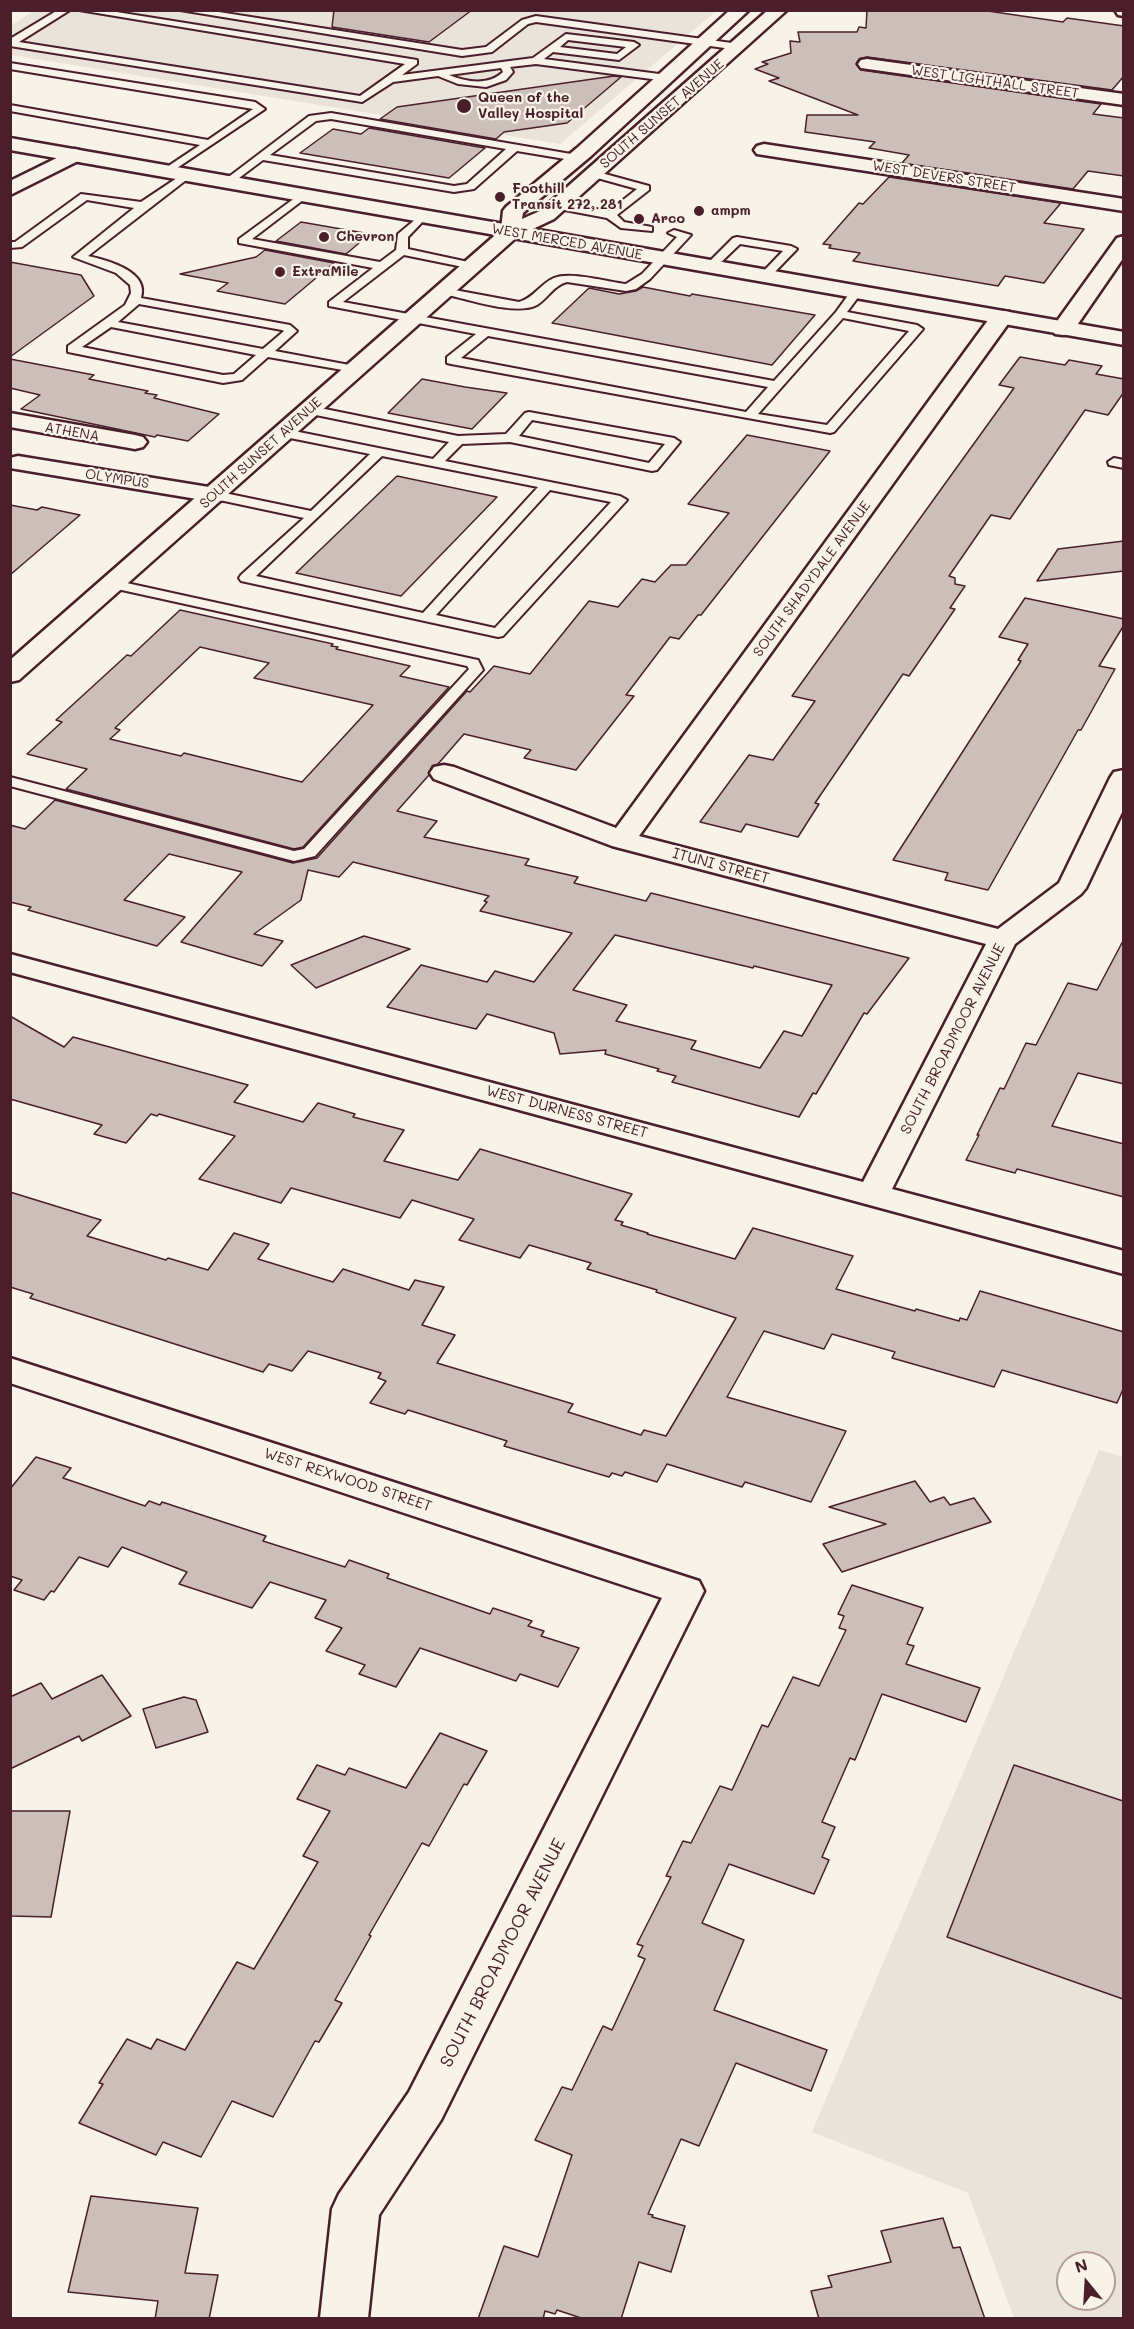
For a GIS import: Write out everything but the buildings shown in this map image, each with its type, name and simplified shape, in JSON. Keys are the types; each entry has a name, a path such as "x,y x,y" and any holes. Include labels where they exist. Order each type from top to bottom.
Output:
{"street":[{"name":"SOUTH SUNSET AVENUE","path":"511,232 513,211 577,158 741,10"},
{"name":"SOUTH SUNSET AVENUE","path":"10,674 511,232 547,215 558,206 779,10"},
{"name":"WEST LIGHTHALL STREET","path":"867,64 1124,100"},
{"name":"WEST MERCED AVENUE","path":"10,144 1124,339"},
{"name":"WEST DEVERS STREET","path":"764,150 1124,205"},
{"path":"10,189 75,155"},
{"path":"1063,329 1124,242"},
{"name":"SOUTH SHADYDALE AVENUE","path":"622,840 1002,317"},
{"name":"ATHENA","path":"10,420 135,442"},
{"path":"14,466 58,430"},
{"name":"OLYMPUS","path":"14,466 215,495"},
{"name":"ITUNI STREET","path":"444,773 622,840 1003,939"},
{"name":"SOUTH BROADMOOR AVENUE","path":"873,1194 1003,939 1071,888 1124,778"},
{"name":"WEST DURNESS STREET","path":"10,963 1124,1263"},
{"name":"WEST REXWOOD STREET","path":"10,1370 686,1591"},
{"name":"SOUTH BROADMOOR AVENUE","path":"345,2319 356,2209 425,2106 686,1591"}],"lane":[{"path":"10,43 66,10"},
{"path":"10,43 362,99 414,63 83,10"},
{"path":"184,10 462,53 489,50 525,22 536,19 739,46"},
{"path":"536,61 566,37 634,45 619,57 552,49"},
{"path":"388,80 536,61 667,78"},
{"path":"438,74 457,82 484,83 505,76 508,72 504,65"},
{"path":"10,66 255,105 260,109 209,143 143,206 79,257 95,260 124,271 134,282 136,292 134,300 133,304 72,349 223,379 238,377 291,331 286,327 134,300"},
{"path":"10,108 209,143"},
{"path":"227,182 313,118 331,116 577,158"},
{"path":"261,157 454,189 470,187 514,147"},
{"path":"594,174 645,188 611,215"},
{"path":"303,195 243,241 382,266"},
{"path":"10,245 18,245 85,196 143,206"},
{"path":"558,206 611,215 621,225 648,229"},
{"path":"402,251 402,236 423,216"},
{"path":"444,291 514,305 525,305 533,302 557,281 567,279 626,288 635,286 647,278 662,258 685,235 674,233"},
{"path":"710,267 737,240 791,249 765,276"},
{"path":"473,266 402,251 333,304 777,385"},
{"path":"748,416 840,314 856,292"},
{"path":"484,333 451,360 748,416 830,429 917,329 840,314"},
{"path":"108,323 356,370"},
{"path":"310,410 458,440 510,438 652,467 674,442 530,416 510,438"},
{"path":"284,433 620,500 498,633 246,578 379,452"},
{"path":"436,464 458,440"},
{"path":"427,617 547,485"},
{"path":"215,495 314,516"},
{"path":"10,781 294,856 302,855 309,853 476,670 473,663 113,584"}],"shaded area":[{"name":"Queen of the Valley Hospital","path":"35,10 716,11 560,144 11,55 10,26"},
{"path":"1099,1450 1123,1457 1123,2318 1014,2318 968,2193 812,2132"}],"place":[{"name":"Queen of the Valley Hospital","path":"464,106"},
{"name":"Foothill Transit 272, 281","path":"500,197"},
{"name":"ampm","path":"699,211"},
{"name":"Arco","path":"639,219"},
{"name":"Chevron","path":"324,237"},
{"name":"ExtraMile","path":"280,272"}]}
